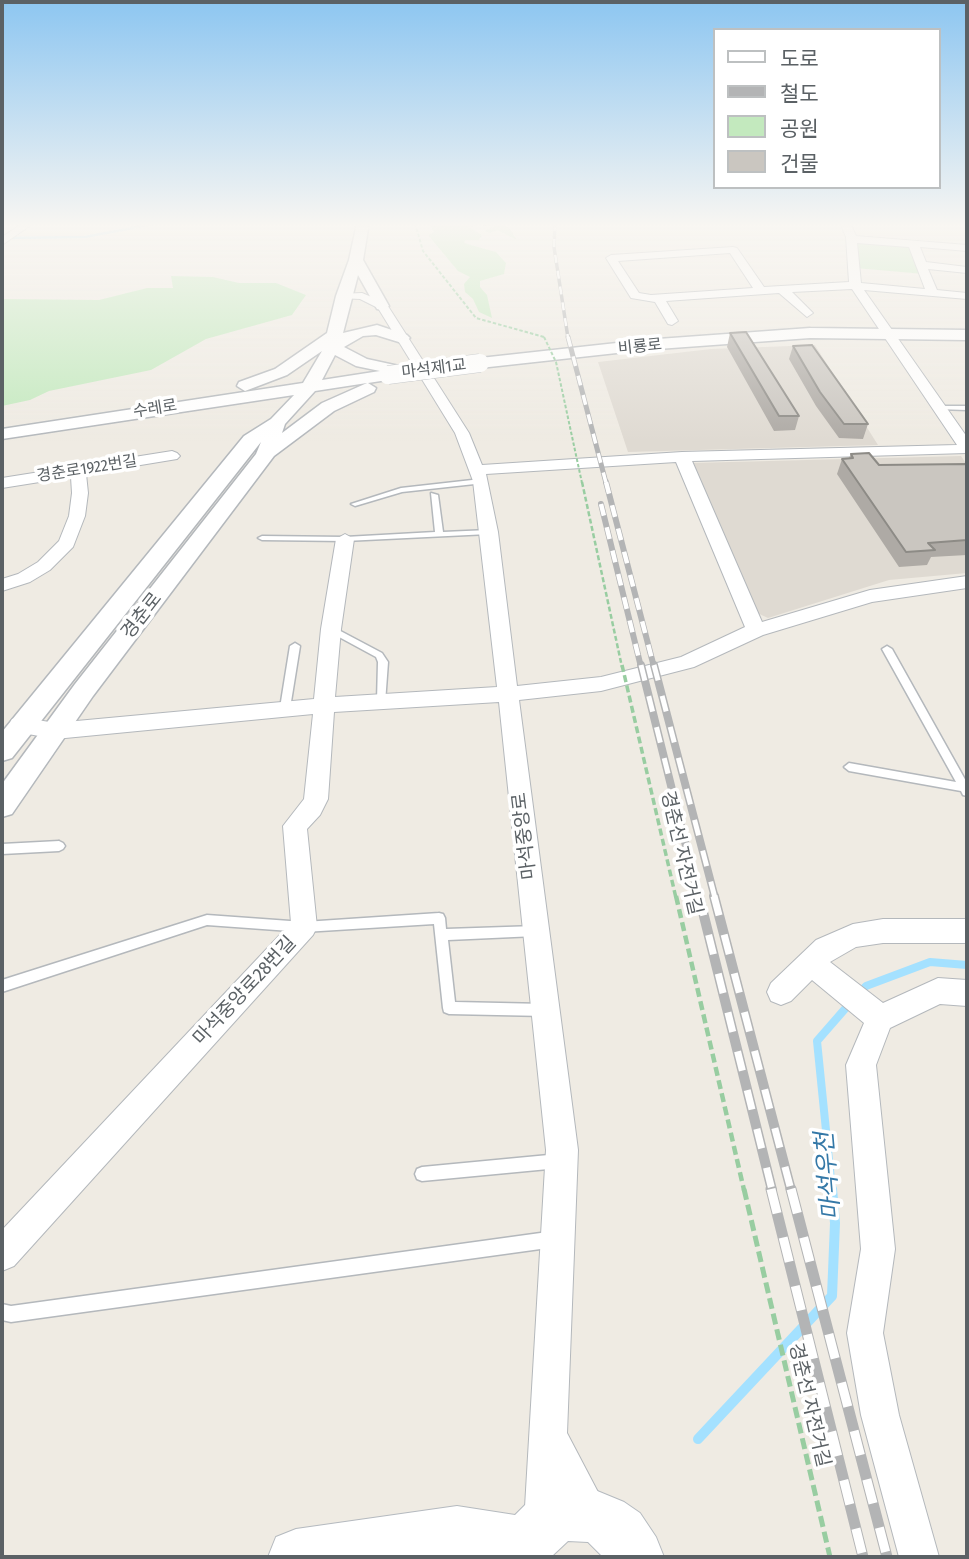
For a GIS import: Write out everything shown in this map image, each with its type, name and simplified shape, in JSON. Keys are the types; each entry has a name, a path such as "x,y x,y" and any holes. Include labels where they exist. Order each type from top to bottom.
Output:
{"main road":[{"path":"296,1557 457,1534 545,1535 605,1521 640,1555"}],"street":[{"path":"343,296 362,296 382,306"},
{"name":"경춘로","path":"2,751 20,725 309,388 334,340 343,296"},
{"path":"374,296 382,306"},
{"path":"635,296 658,298 687,296"},
{"path":"789,296 807,313"},
{"path":"863,296 967,449"},
{"path":"658,298 672,321"},
{"name":"마석중앙로","path":"382,306 462,433 479,476 489,532 561,1161 545,1535"},
{"path":"169,407 270,378 334,340 359,332 377,330 402,338"},
{"name":"비룡로","path":"480,363 644,345 810,333 967,335"},
{"path":"334,340 383,376"},
{"name":"마석제1교","path":"383,376 480,363"},
{"path":"309,388 383,376"},
{"path":"169,407 230,409 253,415 258,447 383,376"},
{"name":"수레로","path":"2,434 309,388"},
{"name":"경춘로","path":"2,806 258,447"},
{"path":"479,476 541,464 967,449"},
{"name":"경춘로1922번길","path":"2,482 172,456"},
{"path":"682,457 755,630"},
{"path":"2,585 24,578 44,566 67,543 79,505 78,470"},
{"name":"마석중앙로28번길","path":"2,1254 304,927 295,825 312,808 316,799 331,629 345,539"},
{"path":"20,725 55,731 285,708 508,694 601,684 687,662 755,630 870,596 967,582"},
{"path":"781,992 819,970 825,949 853,936 883,931 967,931"},
{"path":"819,970 874,1015"},
{"path":"874,1015 938,991 967,993"},
{"path":"874,1015 861,1065 878,1249 865,1333 880,1415 919,1557"}],"lane":[{"path":"939,408 967,408"},
{"path":"355,504 401,490 479,476"},
{"path":"434,495 439,535"},
{"path":"262,538 345,539 489,532"},
{"path":"331,629 379,655 383,662 382,701"},
{"path":"285,708 295,646"},
{"path":"887,649 966,790"},
{"path":"849,767 966,790"},
{"path":"2,849 59,846"},
{"path":"2,986 207,920 304,927 439,918 449,1008 545,1010"},
{"path":"441,935 536,931"},
{"path":"422,1174 561,1161"},
{"path":"2,1312 11,1314 558,1239"}],"path":[{"name":"경춘선 자전거길","path":"459,296 476,318 544,337 556,362 624,674 830,1557"}],"shaded area":[{"path":"815,345 878,445 628,452 598,362 711,349"},
{"path":"961,456 967,465 967,573 889,580 768,618 755,612 692,463"}],"green space":[{"path":"116,296 305,296 292,315 206,339 151,370 49,391 30,400 2,406 2,299 99,300"},
{"path":"469,296 487,296 492,318 479,312"}],"building":[{"path":"746,332 799,416 779,416 730,333"},
{"path":"812,345 868,424 844,424 820,392 793,346"},
{"path":"869,453 879,465 967,464 967,540 928,543 935,550 906,552 842,459 853,458 851,454"}],"waterway":[{"name":"마석우천","path":"858,994 866,986 930,962 967,965"},
{"name":"마석우천","path":"832,1190 817,1041 851,1002"},
{"name":"마석우천","path":"698,1439 832,1296 835,1223 832,1189"}],"railway":[{"path":"562,296 568,338"},
{"path":"568,337 606,483"},
{"path":"606,482 654,667"},
{"path":"601,504 641,667"},
{"path":"641,665 699,898"},
{"path":"654,665 715,898"},
{"path":"699,896 772,1190"},
{"path":"714,896 791,1190"},
{"path":"771,1189 863,1557"},
{"path":"791,1189 887,1557"}]}
